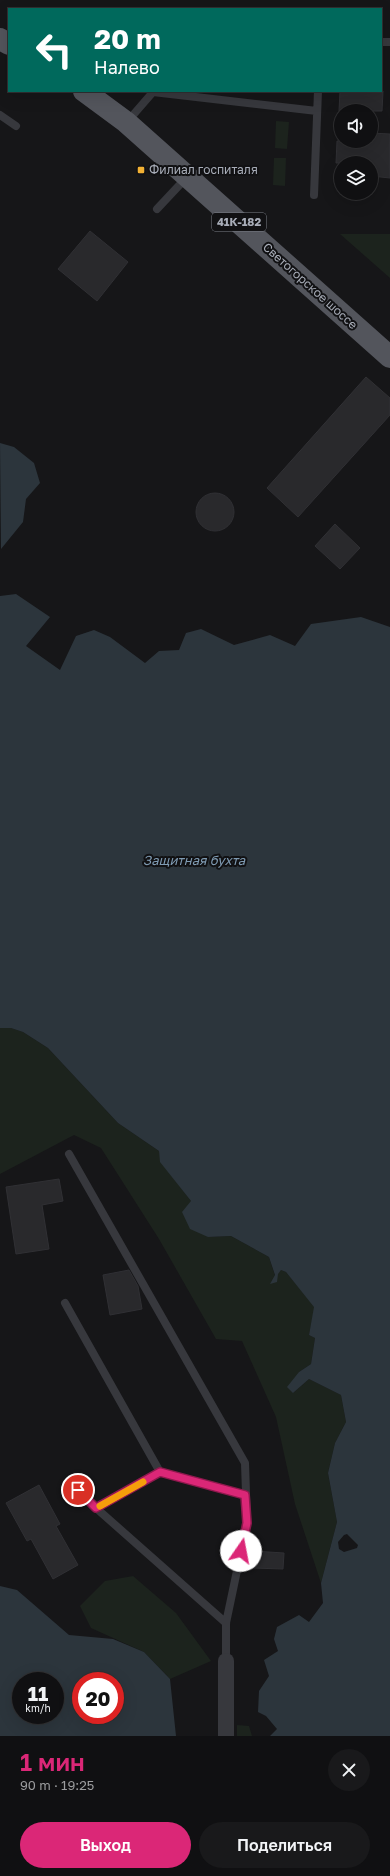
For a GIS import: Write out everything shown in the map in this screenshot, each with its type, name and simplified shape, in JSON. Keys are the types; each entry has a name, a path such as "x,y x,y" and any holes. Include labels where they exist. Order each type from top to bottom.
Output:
{"main road":[{"name":"Светогорское шоссе","path":"85,92 126,122 390,357"}],"street":[{"path":"226,1661 226,1736"}],"lane":[{"path":"126,122 153,92 317,111"},
{"path":"314,195 318,92"},
{"path":"0,115 16,126"},
{"path":"157,209 188,176"},
{"path":"70,1154 245,1464 247,1523 226,1623 226,1661"},
{"path":"65,1303 160,1472"},
{"path":"96,1508 160,1472 245,1495"},
{"path":"78,1490 96,1508 226,1623"}],"shaded area":[{"path":"276,121 289,122 287,149 275,148"},
{"path":"274,158 286,158 285,186 273,185"},
{"path":"340,234 390,234 390,278"},
{"path":"0,1028 11,1028 23,1032 48,1048 118,1123 159,1151 161,1162 191,1201 208,1237 231,1236 269,1257 275,1276 281,1270 286,1272 315,1307 309,1335 315,1338 311,1364 299,1372 293,1393 309,1379 341,1395 346,1422 335,1443 328,1473 337,1522 321,1583 295,1504 276,1417 242,1341 216,1339 159,1239 101,1148 74,1135 0,1174"},
{"path":"133,1576 176,1613 211,1661 170,1679 144,1652 91,1628 80,1606 105,1581"},
{"path":"237,1725 249,1726 252,1736 237,1736"}],"water":[{"path":"0,443 14,447 34,463 40,483 26,499 23,522 1,549"},
{"name":"Защитная бухта","path":"16,594 50,617 26,646 60,670 76,636 94,630 110,637 145,663 159,651 179,650 186,633 201,629 234,645 270,635 295,646 311,624 361,617 390,627 390,1736 270,1736 277,1729 266,1716 258,1712 259,1691 269,1676 264,1660 278,1651 274,1639 277,1627 299,1615 309,1622 323,1603 321,1583 337,1522 328,1473 335,1443 346,1422 341,1395 309,1379 293,1393 287,1387 299,1372 311,1364 315,1338 309,1335 314,1307 286,1272 281,1270 278,1274 277,1282 270,1284 275,1275 269,1257 231,1236 208,1237 190,1229 182,1212 191,1201 160,1162 159,1151 118,1123 48,1048 23,1032 11,1028 0,1028 0,596","holes":["347,1534 358,1545 357,1548 344,1552 339,1549 338,1542 344,1535"]},
{"path":"0,1586 17,1590 69,1635 113,1639 144,1652 170,1679 176,1736 0,1736"}],"building":[{"path":"383,91 382,111 378,111 378,104 339,104 340,92"},
{"path":"378,133 390,134 390,178 378,177 378,156 336,156 337,148 378,148"},
{"path":"90,231 128,262 97,301 58,269"},
{"path":"366,377 390,398 390,415 298,517 267,488"},
{"path":"211,493 219,493 229,498 233,505 233,519 229,526 219,531 211,531 201,526 199,523 196,516 196,508 201,498 204,496"},
{"path":"335,524 360,548 340,569 315,546"},
{"path":"59,1179 63,1201 42,1205 49,1249 16,1254 6,1187"},
{"path":"129,1270 138,1286 142,1309 110,1315 103,1275"},
{"path":"39,1485 60,1524 56,1526 78,1565 53,1579 31,1539 27,1541 6,1503"},
{"path":"253,1551 284,1553 283,1569 252,1568"}],"slow traffic":[{"path":"100,1506 143,1482"}],"place":[{"name":"Филиал госпиталя","path":"141,170"}],"route":[{"path":"78,1490 96,1508 160,1472 245,1495 247,1523 241,1551"}]}
